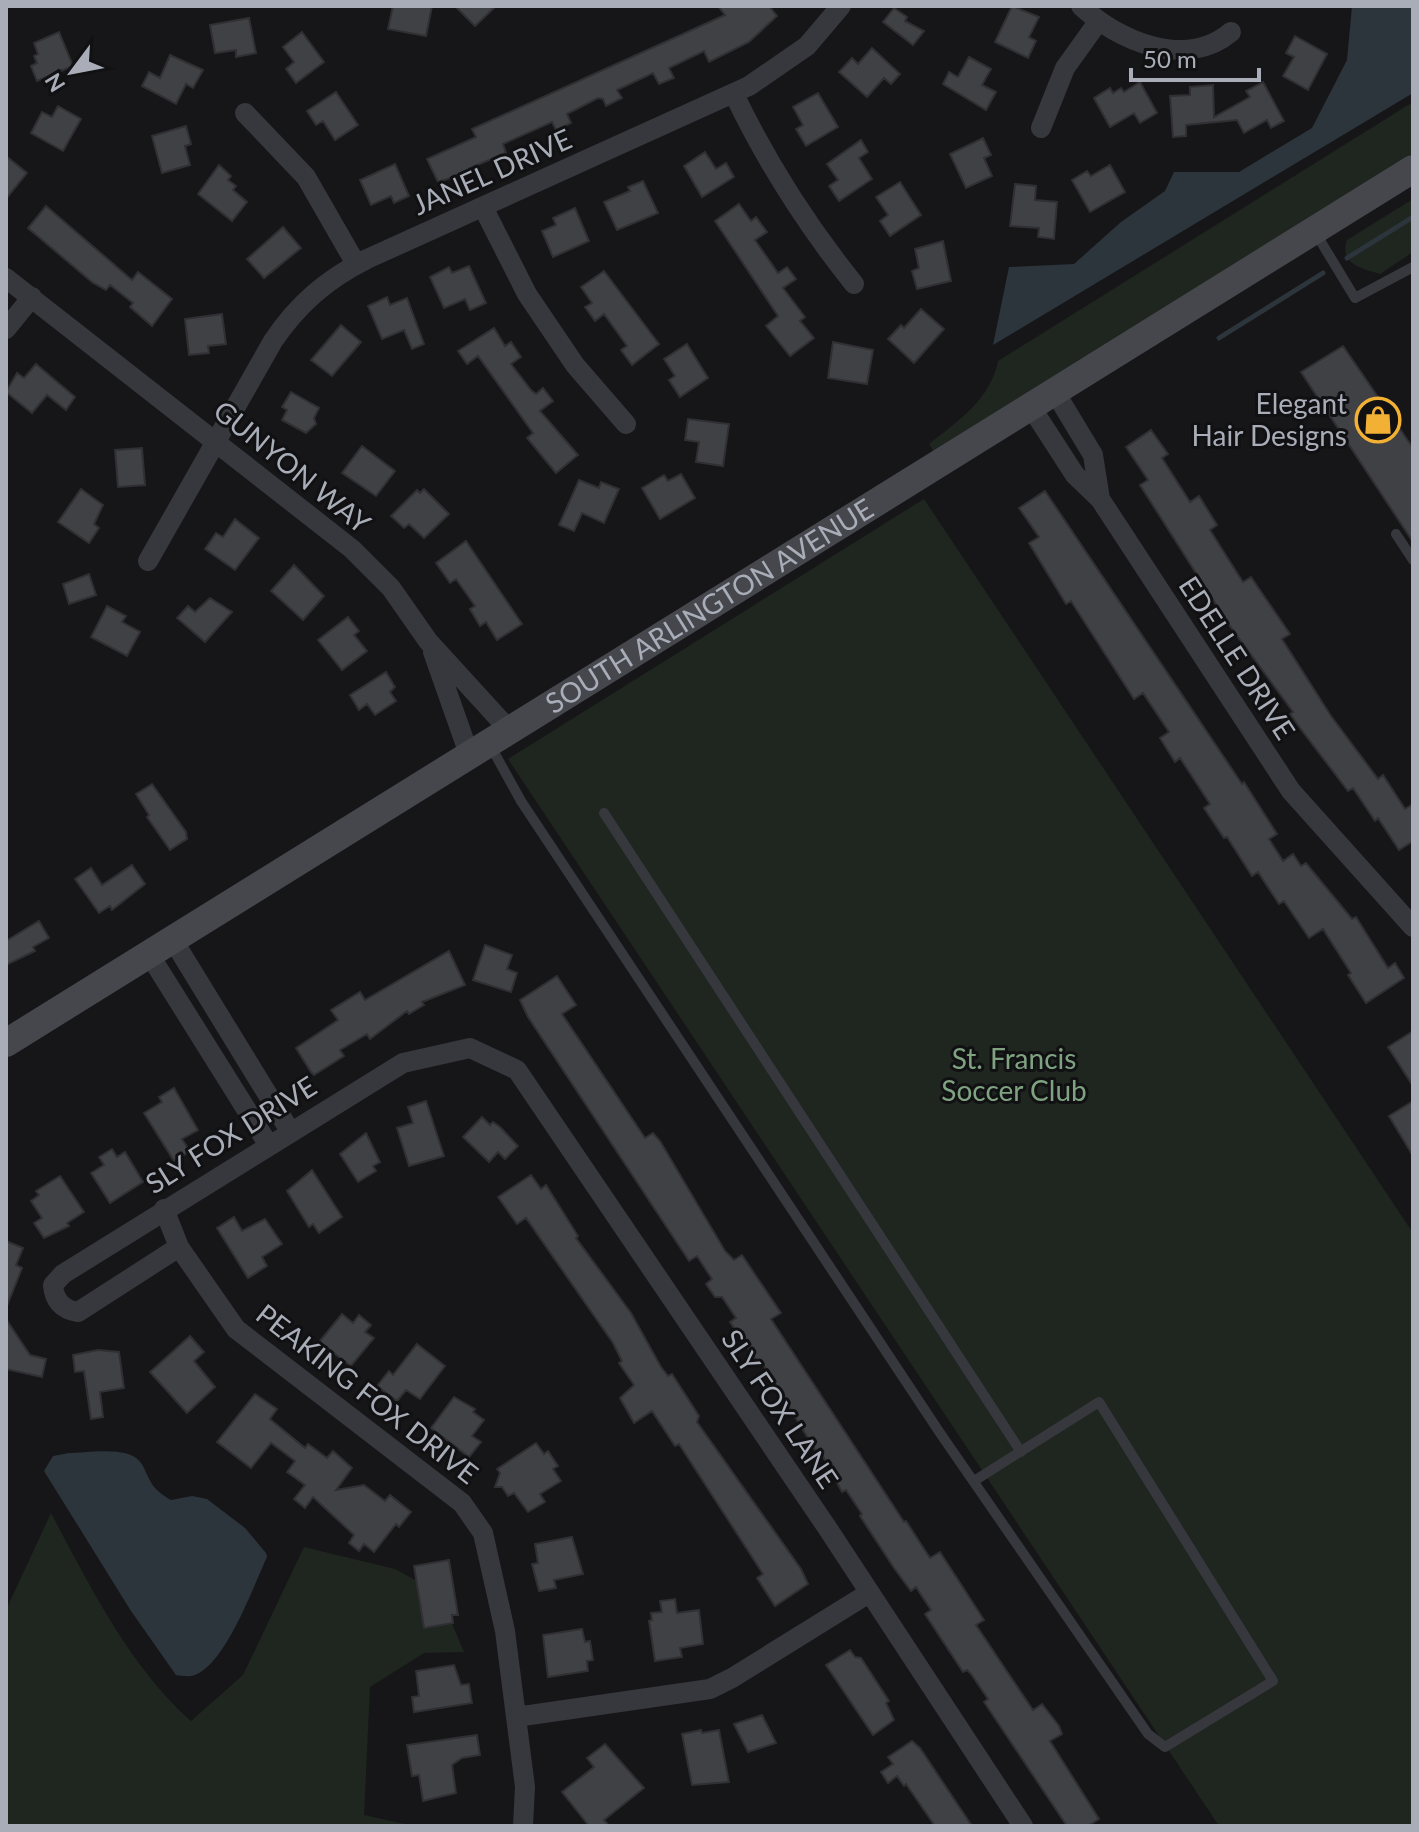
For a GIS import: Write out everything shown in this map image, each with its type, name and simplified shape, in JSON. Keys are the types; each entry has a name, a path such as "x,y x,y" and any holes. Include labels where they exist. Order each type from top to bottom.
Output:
{"street":[{"name":"JANEL DRIVE","path":"148,561 215,441 292,314 322,286 356,264 734,94 777,69 807,46 841,6"},
{"path":"1081,6 1098,22 1133,41 1163,47 1196,49 1221,41 1231,32"},
{"path":"1041,128 1065,68 1098,22"},
{"path":"734,94 760,148 803,217 854,284"},
{"path":"245,113 306,177 356,264"},
{"name":"SOUTH ARLINGTON AVENUE","path":"6,1043 1413,169"},
{"path":"483,207 527,294 575,365 626,424"},
{"name":"GUNYON WAY","path":"6,278 316,518 369,564 428,641 490,744"},
{"path":"6,329 32,297"},
{"path":"1043,399 1093,455 1100,499"},
{"name":"EDELLE DRIVE","path":"1043,399 1075,475 1100,499 1291,791 1413,927"},
{"path":"428,641 490,744"},
{"path":"173,940 290,1131"},
{"path":"149,954 268,1144"},
{"name":"SLY FOX DRIVE","path":"179,1247 78,1312 61,1305 54,1296 53,1285 63,1274 403,1063 470,1048"},
{"name":"SLY FOX LANE","path":"470,1048 517,1070 1023,1826"},
{"name":"PEAKING FOX DRIVE","path":"164,1209 179,1247 236,1329 450,1493 483,1533 505,1631 525,1787 523,1826"},
{"path":"516,1717 710,1689 869,1593"}],"lane":[{"path":"1314,230 1355,298 1413,267"},
{"path":"1396,534 1413,560"},
{"path":"490,744 521,801 974,1481 1126,1705 1159,1745 1165,1747 1273,1681 1099,1402 974,1481"},
{"path":"604,813 1021,1452"}],"green space":[{"path":"1413,102 1413,153 937,457 929,444 981,398 998,361"},
{"path":"1413,199 1413,252 1380,274 1353,264 1346,255 1347,240"},
{"name":"St. Francis Soccer Club","path":"924,499 1413,1233 1413,1826 1219,1826 508,759"},
{"path":"51,1513 112,1624 148,1676 191,1721 243,1675 304,1547 395,1569 439,1593 464,1652 424,1653 370,1687 364,1815 414,1826 6,1826 6,1610"}],"shaded area":[{"path":"1352,6 1413,6 1413,93 993,345 1009,267 1074,264 1121,222 1165,191 1174,172 1239,172 1312,128 1347,60"},
{"path":"109,1451 138,1459 160,1493 171,1500 192,1496 207,1499 245,1528 266,1553 267,1557 228,1640 206,1668 195,1675 176,1675 131,1611 44,1471 53,1456"}],"building":[{"path":"393,6 432,6 426,36 388,29"},
{"path":"455,6 496,6 475,26"},
{"path":"718,6 769,6 777,16 749,42 709,62 704,51 669,68 674,78 659,84 653,73 617,90 622,98 606,106 603,99 598,98 567,114 571,123 556,130 552,122 503,144 506,153 470,168 472,171 438,182 427,159 476,137 472,129 725,15"},
{"path":"1012,6 1039,17 1029,37 1036,41 1028,58 995,42"},
{"path":"894,8 907,17 905,21 924,31 913,45 883,22"},
{"path":"249,18 256,53 236,57 236,50 215,53 210,25"},
{"path":"59,32 73,66 37,81 31,66 37,63 34,43"},
{"path":"302,32 324,62 296,83 286,69 294,62 283,47"},
{"path":"1295,36 1327,54 1308,90 1283,76 1294,57 1286,53"},
{"path":"872,48 900,74 891,84 884,78 867,97 839,72 852,58 858,64"},
{"path":"170,55 203,70 193,88 186,84 176,104 142,86 149,72 160,78"},
{"path":"969,57 991,69 982,85 996,92 986,110 943,84 949,72 958,77"},
{"path":"1140,82 1157,113 1140,123 1134,113 1110,127 1094,98 1110,88 1113,93 1121,88 1124,92"},
{"path":"1263,82 1284,121 1271,128 1267,120 1244,133 1237,120 1186,125 1186,136 1173,137 1170,96 1190,95 1190,87 1213,85 1214,117 1250,97 1246,91"},
{"path":"336,92 358,125 335,140 323,121 316,125 307,111"},
{"path":"818,93 838,127 806,146 796,129 803,125 793,107"},
{"path":"58,106 81,119 63,151 31,133 42,112 52,117"},
{"path":"186,126 191,144 185,146 190,165 162,173 152,136"},
{"path":"983,138 991,155 984,158 992,176 966,188 950,154"},
{"path":"861,140 868,152 859,158 872,179 839,201 829,186 838,180 827,164"},
{"path":"705,152 716,169 726,163 734,177 702,197 684,166"},
{"path":"6,156 27,173 6,199"},
{"path":"395,164 409,196 394,203 391,196 371,205 360,180"},
{"path":"219,165 231,176 228,180 236,186 233,190 247,202 232,221 198,194"},
{"path":"1110,165 1125,192 1090,212 1072,180 1087,171 1091,176"},
{"path":"643,181 658,213 617,230 604,202 630,191 628,187"},
{"path":"900,182 921,215 890,236 880,221 888,215 876,197"},
{"path":"1015,184 1036,186 1035,200 1057,202 1054,239 1038,237 1039,228 1010,226"},
{"path":"739,204 751,221 756,217 767,232 755,240 778,273 787,267 796,279 783,288 805,317 800,321 814,338 790,356 766,326 778,316 715,221"},
{"path":"46,206 132,280 138,272 172,299 152,326 130,307 133,303 110,285 106,290 93,283 28,228"},
{"path":"575,208 589,241 553,257 542,231 556,225 553,218"},
{"path":"283,227 301,248 264,278 247,259"},
{"path":"943,241 951,281 917,289 912,271 919,268 915,249"},
{"path":"469,266 486,303 470,310 465,299 444,308 430,277 449,267 452,273"},
{"path":"604,271 659,344 632,365 621,350 627,346 604,314 595,321 585,307 592,303 581,287"},
{"path":"387,297 390,305 407,298 424,344 412,349 404,330 382,339 368,306"},
{"path":"921,309 944,329 914,363 888,339 901,325 904,328"},
{"path":"222,314 226,344 208,346 209,353 189,355 185,319"},
{"path":"341,325 361,342 332,376 311,360"},
{"path":"494,328 505,346 511,342 521,357 511,364 531,390 536,394 543,388 553,401 540,411 578,455 556,473 527,438 533,433 478,356 467,364 458,351"},
{"path":"833,342 873,350 867,384 828,378"},
{"path":"687,344 708,378 680,397 669,380 675,376 664,359"},
{"path":"1343,346 1413,448 1413,542 1301,372"},
{"path":"36,364 75,397 66,410 47,395 32,413 6,392 17,373 24,378"},
{"path":"291,392 319,408 314,418 316,424 306,433 282,420 287,410 282,407"},
{"path":"688,419 729,424 723,466 696,462 699,442 685,440"},
{"path":"1151,430 1168,454 1162,458 1190,502 1199,496 1217,525 1210,530 1243,582 1251,577 1290,634 1282,639 1331,716 1378,779 1383,775 1405,809 1413,804 1413,841 1399,850 1378,818 1375,821 1353,788 1348,791 1290,714 1293,712 1227,622 1140,485 1148,480 1126,447"},
{"path":"362,446 395,471 376,496 342,473"},
{"path":"142,448 145,485 118,487 115,450"},
{"path":"681,474 695,498 660,519 642,488 664,475 668,481"},
{"path":"579,480 599,488 601,482 619,489 604,523 582,513 574,531 559,525"},
{"path":"81,489 103,505 94,524 99,528 89,543 58,522"},
{"path":"424,489 449,514 424,538 409,524 404,528 391,516 417,490 420,493"},
{"path":"1045,491 1242,784 1244,782 1277,834 1269,839 1283,861 1293,854 1301,866 1306,863 1352,919 1356,917 1388,968 1395,963 1404,978 1366,1003 1323,929 1309,938 1284,901 1279,904 1258,872 1252,876 1204,808 1210,804 1180,758 1175,762 1160,738 1169,732 1143,693 1134,699 1071,601 1066,604 1029,543 1039,537 1019,508"},
{"path":"235,519 259,538 235,570 205,549 216,533 223,537"},
{"path":"466,541 522,624 497,640 486,622 480,626 470,609 475,606 456,579 450,583 436,563"},
{"path":"294,565 324,596 303,620 271,591"},
{"path":"89,574 96,595 69,604 63,584"},
{"path":"210,598 232,612 205,642 177,618 188,606 195,612"},
{"path":"107,606 126,616 122,622 140,632 127,656 91,637"},
{"path":"348,617 359,631 354,635 367,651 342,670 318,640"},
{"path":"386,672 395,687 390,692 396,701 375,715 367,704 359,710 350,695"},
{"path":"152,784 186,832 187,839 170,850 147,817 149,815 136,794"},
{"path":"132,865 145,884 112,910 110,906 99,913 75,879 91,868 102,885"},
{"path":"39,921 49,938 33,947 35,951 6,965 6,941"},
{"path":"485,945 512,955 507,969 517,973 511,992 473,980"},
{"path":"449,951 465,985 422,1002 424,1005 409,1014 407,1011 370,1039 367,1034 340,1050 344,1056 314,1075 311,1072 296,1048 338,1020 331,1010 360,992 365,1000"},
{"path":"557,976 576,1005 562,1014 645,1138 653,1133 660,1141 725,1251 734,1260 742,1255 781,1313 771,1319 930,1558 940,1552 984,1620 976,1625 1033,1710 1042,1704 1059,1726 1062,1734 1050,1741 1099,1819 1088,1826 1067,1826 984,1702 988,1699 971,1674 967,1670 963,1672 925,1614 931,1610 916,1587 911,1591 894,1568 846,1490 842,1492 820,1451 817,1453 761,1361 758,1363 730,1322 736,1318 722,1297 715,1297 706,1284 712,1279 697,1256 689,1261 528,1017 520,1000"},
{"path":"1413,1031 1413,1086 1388,1047"},
{"path":"174,1088 198,1130 182,1139 190,1151 174,1161 144,1113 162,1102 159,1097"},
{"path":"426,1101 444,1156 409,1166 397,1128 413,1123 408,1107"},
{"path":"1413,1101 1413,1156 1389,1116"},
{"path":"482,1117 490,1125 493,1122 500,1127 518,1146 505,1159 498,1152 489,1162 463,1137"},
{"path":"366,1133 380,1162 373,1166 376,1171 358,1182 340,1154"},
{"path":"112,1149 117,1157 125,1152 143,1182 110,1203 91,1173 104,1165 99,1157"},
{"path":"312,1170 342,1217 319,1233 313,1224 309,1227 287,1191"},
{"path":"531,1175 541,1189 546,1185 578,1236 576,1238 631,1313 661,1367 668,1376 672,1374 699,1416 697,1422 801,1569 808,1584 775,1606 757,1578 763,1574 679,1444 675,1446 652,1411 634,1423 620,1398 634,1385 619,1363 622,1361 613,1343 526,1218 517,1224 498,1197"},
{"path":"60,1176 84,1212 67,1223 69,1226 44,1238 34,1223 42,1218 31,1201 39,1195 36,1191"},
{"path":"234,1217 242,1231 265,1219 282,1244 262,1257 267,1266 248,1278 217,1228"},
{"path":"6,1241 23,1248 16,1265 22,1268 7,1306"},
{"path":"342,1314 353,1323 359,1315 371,1325 365,1332 374,1338 351,1366 319,1342"},
{"path":"6,1319 30,1355 46,1359 42,1377 6,1369"},
{"path":"190,1336 204,1352 194,1361 215,1387 187,1413 150,1372"},
{"path":"417,1344 445,1366 420,1399 406,1390 397,1401 377,1386 389,1371 393,1375"},
{"path":"98,1350 119,1352 124,1388 100,1392 103,1417 91,1419 84,1371 75,1372 73,1355"},
{"path":"255,1394 277,1409 270,1419 305,1448 308,1444 327,1458 333,1451 352,1468 336,1490 364,1485 385,1501 390,1495 411,1512 399,1527 396,1524 374,1552 364,1544 359,1551 349,1543 354,1535 313,1497 305,1508 294,1499 305,1485 287,1472 295,1461 271,1443 251,1468 217,1442"},
{"path":"454,1397 475,1409 473,1412 484,1420 472,1436 481,1442 469,1457 431,1428"},
{"path":"536,1443 544,1454 548,1451 558,1466 553,1469 561,1481 540,1494 545,1502 528,1512 514,1493 508,1496 502,1487 495,1487 500,1473 497,1469"},
{"path":"572,1537 583,1574 554,1580 556,1588 539,1591 532,1564 538,1563 535,1544"},
{"path":"449,1560 458,1615 452,1615 453,1623 424,1628 414,1566"},
{"path":"675,1599 677,1613 699,1610 703,1644 680,1648 682,1657 655,1661 649,1621 652,1620 651,1613 662,1612 660,1601"},
{"path":"582,1629 585,1642 590,1641 593,1660 587,1661 588,1671 548,1677 543,1635"},
{"path":"850,1650 855,1657 861,1658 889,1701 886,1703 894,1720 873,1735 826,1665"},
{"path":"454,1665 461,1685 469,1684 472,1703 414,1712 412,1697 419,1696 416,1671"},
{"path":"762,1715 776,1743 748,1752 734,1724"},
{"path":"701,1730 702,1733 719,1730 729,1782 692,1785 682,1734"},
{"path":"477,1735 480,1755 462,1758 452,1765 456,1793 423,1801 419,1775 412,1776 407,1745"},
{"path":"912,1741 920,1748 972,1826 935,1826 906,1784 904,1786 897,1776 888,1783 881,1772 893,1764 888,1757"},
{"path":"605,1744 644,1788 604,1820 609,1826 589,1826 562,1792 594,1767 587,1758"}],"waterway":[{"path":"1347,258 1413,217"},
{"path":"1219,338 1323,273"}],"place":[{"name":"Elegant Hair Designs","path":"1378,420"}]}
